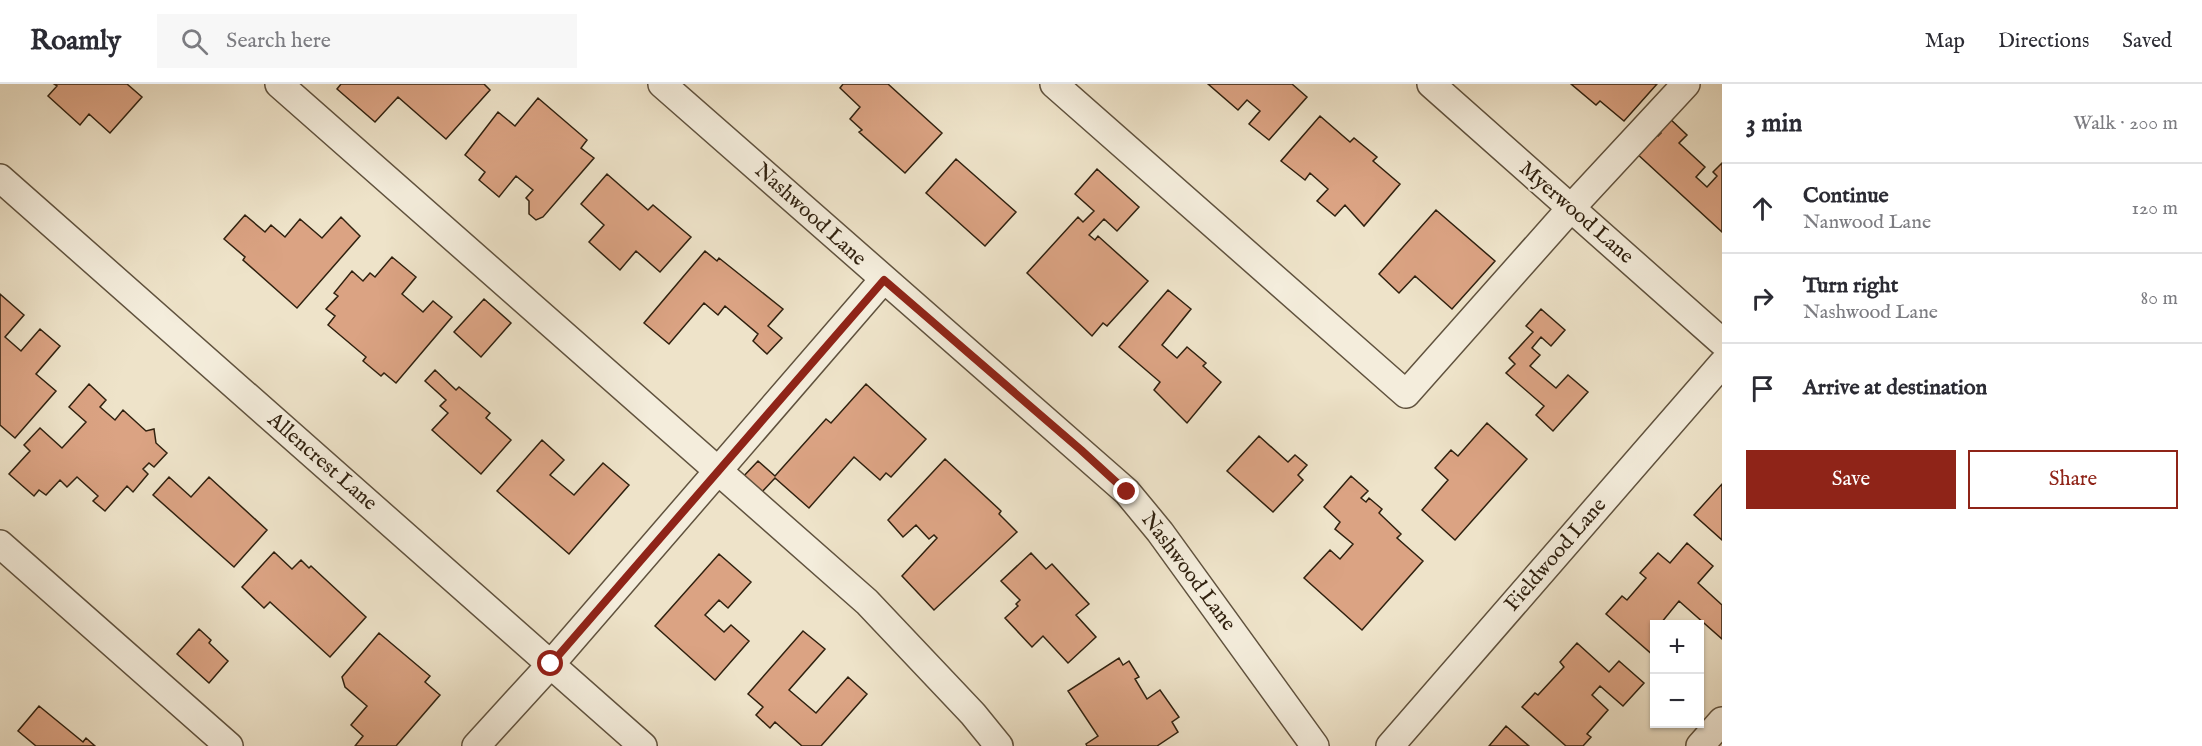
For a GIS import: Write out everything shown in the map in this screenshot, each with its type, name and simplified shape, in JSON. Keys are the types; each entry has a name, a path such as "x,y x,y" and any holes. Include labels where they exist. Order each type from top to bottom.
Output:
{"street":[{"path":"279,84 867,602 973,714 999,746"},
{"name":"Nashwood Lane","path":"662,84 1127,492 1160,532 1315,746"},
{"path":"1054,84 1407,394 1571,208 1686,84"},
{"name":"Myerwood Lane","path":"1431,84 1722,342"},
{"name":"Allencrest Lane","path":"0,178 643,746"},
{"path":"476,746 551,664 884,280"},
{"name":"Fieldwood Lane","path":"1390,746 1722,364"},
{"path":"0,544 229,746"},
{"path":"1700,746 1722,721"}],"building":[{"path":"54,84 127,84 142,97 110,133 89,114 80,125 48,96 57,86"},
{"path":"341,84 484,84 490,90 446,139 398,97 375,122 337,89"},
{"path":"843,84 888,84 942,133 905,173 859,132 862,130 850,119 860,107 840,88"},
{"path":"1208,84 1292,84 1307,97 1269,140 1249,124 1260,111 1247,100 1238,110"},
{"path":"1571,84 1657,84 1624,121 1600,101 1596,105"},
{"path":"538,98 587,140 581,148 594,158 543,217 536,220 529,214 529,201 526,198 533,190 516,176 499,197 479,180 485,172 465,155 498,112 515,126"},
{"path":"1320,116 1350,142 1354,138 1377,157 1373,161 1400,184 1364,226 1345,205 1335,216 1317,201 1328,189 1310,173 1305,180 1281,161"},
{"path":"1668,117 1687,135 1679,143 1705,167 1696,177 1707,187 1717,176 1713,172 1722,163 1722,232 1635,152 1653,132 1658,136 1661,133 1657,129"},
{"path":"956,159 1016,212 985,246 926,193"},
{"path":"1097,169 1139,207 1117,231 1104,219 1089,235 1095,240 1098,236 1148,281 1107,326 1103,323 1092,336 1027,273 1078,217 1083,222 1094,211 1075,194"},
{"path":"607,174 648,210 653,205 691,237 660,272 636,251 620,270 589,242 604,225 581,204"},
{"path":"1436,210 1495,261 1452,309 1415,276 1399,293 1379,274"},
{"path":"245,215 265,232 271,225 285,237 300,219 322,238 341,217 360,236 297,308 243,260 245,257 224,239"},
{"path":"705,251 717,261 719,258 783,309 768,326 782,338 767,354 753,341 758,334 725,306 718,315 704,303 669,344 644,323"},
{"path":"392,257 416,277 402,294 423,312 433,301 452,317 396,383 384,373 381,376 363,361 366,357 328,325 335,316 326,309 338,296 334,293 352,271 363,281 370,273 375,277"},
{"path":"1168,290 1191,309 1162,345 1177,358 1187,347 1206,363 1203,366 1221,382 1187,423 1154,390 1160,382 1119,347"},
{"path":"0,294 24,315 5,337 21,351 40,329 60,346 36,374 56,391 15,438 0,425"},
{"path":"484,299 511,323 481,357 454,332"},
{"path":"1541,309 1565,330 1551,346 1541,337 1532,348 1540,355 1530,366 1556,388 1568,375 1588,392 1553,431 1536,415 1544,406 1506,373 1515,364 1509,358 1533,332 1526,326"},
{"path":"435,370 456,390 459,387 490,413 486,418 511,440 481,474 432,430 448,413 440,406 446,400 425,381"},
{"path":"89,384 106,400 100,407 115,420 123,410 146,431 154,429 156,443 167,453 154,467 149,463 143,469 148,474 133,492 127,486 105,511 93,501 98,496 77,477 67,487 60,480 46,495 39,490 34,496 9,474 30,451 24,445 40,428 62,448 86,422 69,407"},
{"path":"866,384 926,439 891,477 886,473 880,480 854,457 809,508 775,478 759,495 741,479 758,461 775,476 826,419 831,423"},
{"path":"1487,423 1527,459 1455,540 1422,510 1448,480 1435,468 1451,450 1458,456"},
{"path":"1259,436 1288,462 1295,455 1307,465 1298,475 1303,480 1273,512 1227,471"},
{"path":"542,440 564,460 550,475 574,495 603,463 629,485 569,554 497,491"},
{"path":"945,459 1001,511 999,514 1017,532 934,610 902,576 937,538 934,535 929,539 916,525 903,537 888,520"},
{"path":"1351,476 1368,491 1361,498 1366,502 1369,498 1382,509 1379,513 1401,534 1397,538 1423,561 1362,630 1304,578 1330,550 1340,559 1353,544 1335,529 1340,522 1324,507"},
{"path":"169,477 191,497 209,477 267,530 234,567 153,495"},
{"path":"1722,484 1722,540 1694,515"},
{"path":"1687,543 1713,566 1698,583 1722,605 1722,639 1704,623 1704,620 1700,620 1679,601 1663,620 1650,620 1650,652 1606,614 1622,596 1627,600 1646,578 1640,573 1658,553 1670,563"},
{"path":"274,552 292,569 301,560 309,568 311,566 366,617 330,657 270,602 264,608 242,587"},
{"path":"1031,553 1046,569 1052,564 1089,604 1076,615 1096,637 1068,663 1043,636 1032,647 1005,618 1018,606 1016,604 1020,600 1001,581"},
{"path":"719,554 751,582 728,608 719,600 705,615 724,632 731,625 749,641 715,680 655,626"},
{"path":"199,629 211,640 209,643 228,661 209,683 177,654"},
{"path":"803,631 825,649 789,690 816,713 848,677 867,694 821,746 802,746 775,722 770,728 756,715 763,707 748,694"},
{"path":"379,633 430,676 425,682 440,695 396,746 355,746 363,736 351,725 367,706 345,687 342,677"},
{"path":"1577,643 1609,672 1619,661 1644,683 1623,706 1600,686 1592,695 1608,710 1587,734 1591,737 1583,746 1566,746 1522,707 1535,693 1538,695 1564,667 1560,662"},
{"path":"1119,658 1123,665 1129,661 1139,677 1135,679 1147,699 1160,690 1179,717 1172,722 1178,732 1157,746 1087,746 1086,744 1098,736 1068,691"},
{"path":"39,706 83,742 86,738 95,746 36,746 18,731"},
{"path":"1506,726 1529,746 1489,746"}],"route":[{"path":"551,664 884,280 1127,492"}]}
